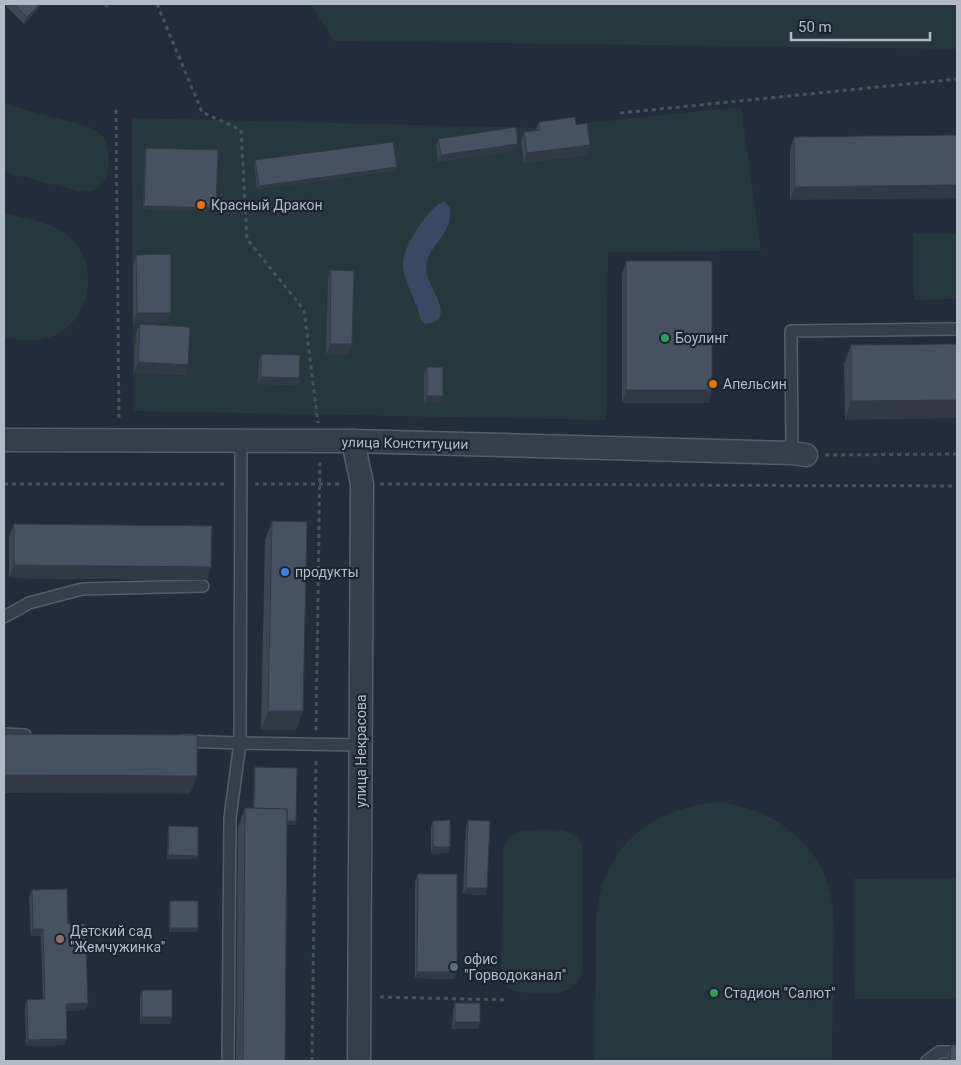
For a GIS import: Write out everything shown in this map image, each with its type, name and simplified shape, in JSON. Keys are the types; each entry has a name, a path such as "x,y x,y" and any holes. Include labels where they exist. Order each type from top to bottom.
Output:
{"street":[{"name":"улица Конституции","path":"4,440 353,441 799,454"},
{"name":"улица Некрасова","path":"353,441 362,484 359,1061"}],"lane":[{"path":"799,454 791,331 957,330"},
{"path":"228,1061 230,818 240,743 241,441"},
{"path":"4,617 29,603 82,589 203,586"},
{"path":"4,734 33,735"},
{"path":"171,740 361,745"},
{"path":"927,1061 939,1052 957,1052"}],"path":[{"path":"157,4 202,112 241,130 247,239 304,310 320,441 312,1061"},
{"path":"620,113 957,79"},
{"path":"116,110 119,440"},
{"path":"799,454 957,454"},
{"path":"4,484 957,486"},
{"path":"359,997 508,1000"}],"shaded area":[{"path":"310,4 957,4 957,49 334,41"},
{"path":"4,104 87,126 101,134 105,140 109,156 105,180 94,190 83,192 4,172"},
{"path":"741,107 761,251 608,252 606,420 133,411 132,118 538,128"},
{"path":"4,213 36,220 66,234 77,245 84,259 88,273 88,288 84,303 77,317 67,328 53,336 41,340 28,341 4,337"},
{"path":"913,234 957,234 957,299 914,300"},
{"name":"Стадион \"Салют\"","path":"718,802 758,812 792,832 818,862 827,880 832,901 834,928 832,1061 594,1061 597,906 605,876 627,842 642,829 658,819 677,811 697,805"},
{"path":"547,829 564,831 577,838 582,845 582,972 579,981 564,991 544,994 514,991 508,988 501,977 503,850 507,838 522,830"},
{"path":"957,878 957,999 854,999 853,879"}],"water":[{"path":"444,201 450,208 449,223 430,254 426,267 429,282 440,304 441,311 439,317 434,322 425,324 420,318 406,281 403,270 404,256 417,228 431,211"}],"building":[{"path":"13,4 40,4 27,17"},
{"path":"575,117 576,125 587,123 590,145 527,153 524,132 540,130 539,122"},
{"path":"516,127 518,144 441,155 438,139"},
{"path":"957,135 957,185 795,187 794,137"},
{"path":"393,142 397,167 259,186 255,160"},
{"path":"146,148 218,150 216,208 144,206"},
{"path":"171,254 171,313 137,313 136,255"},
{"name":"Боулинг","path":"626,261 712,261 712,390 626,390"},
{"path":"331,270 354,271 352,344 330,344"},
{"path":"140,324 190,327 188,365 138,362"},
{"path":"957,344 957,400 851,401 851,345"},
{"path":"261,354 300,355 299,378 261,377"},
{"path":"427,367 443,367 443,396 427,396"},
{"path":"272,521 307,522 303,711 268,711"},
{"path":"14,524 212,526 211,567 14,565"},
{"path":"4,734 197,735 197,776 4,775"},
{"path":"255,767 297,768 296,821 287,821 287,809 254,808"},
{"path":"245,808 287,809 285,1061 243,1061"},
{"path":"450,820 450,847 433,847 433,821"},
{"path":"468,820 490,821 487,888 466,888"},
{"path":"169,826 198,827 198,856 168,855"},
{"path":"418,874 457,874 457,972 417,972"},
{"path":"67,889 68,924 85,924 88,1003 66,1004 67,1039 28,1040 27,1000 45,999 43,929 33,929 32,890"},
{"path":"170,901 198,901 198,928 170,928"},
{"path":"142,990 172,990 172,1017 142,1017"},
{"path":"455,1003 480,1003 480,1022 455,1022"},
{"path":"951,1045 957,1045 957,1061 950,1061"}],"place":[{"name":"Красный Дракон","path":"201,205"},
{"name":"Боулинг","path":"665,338"},
{"name":"Апельсин","path":"713,384"},
{"name":"продукты","path":"285,572"},
{"name":"Детский сад \"Жемчужинка\"","path":"60,939"},
{"name":"офис \"Горводоканал\"","path":"454,967"},
{"name":"Стадион \"Салют\"","path":"714,993"}]}
